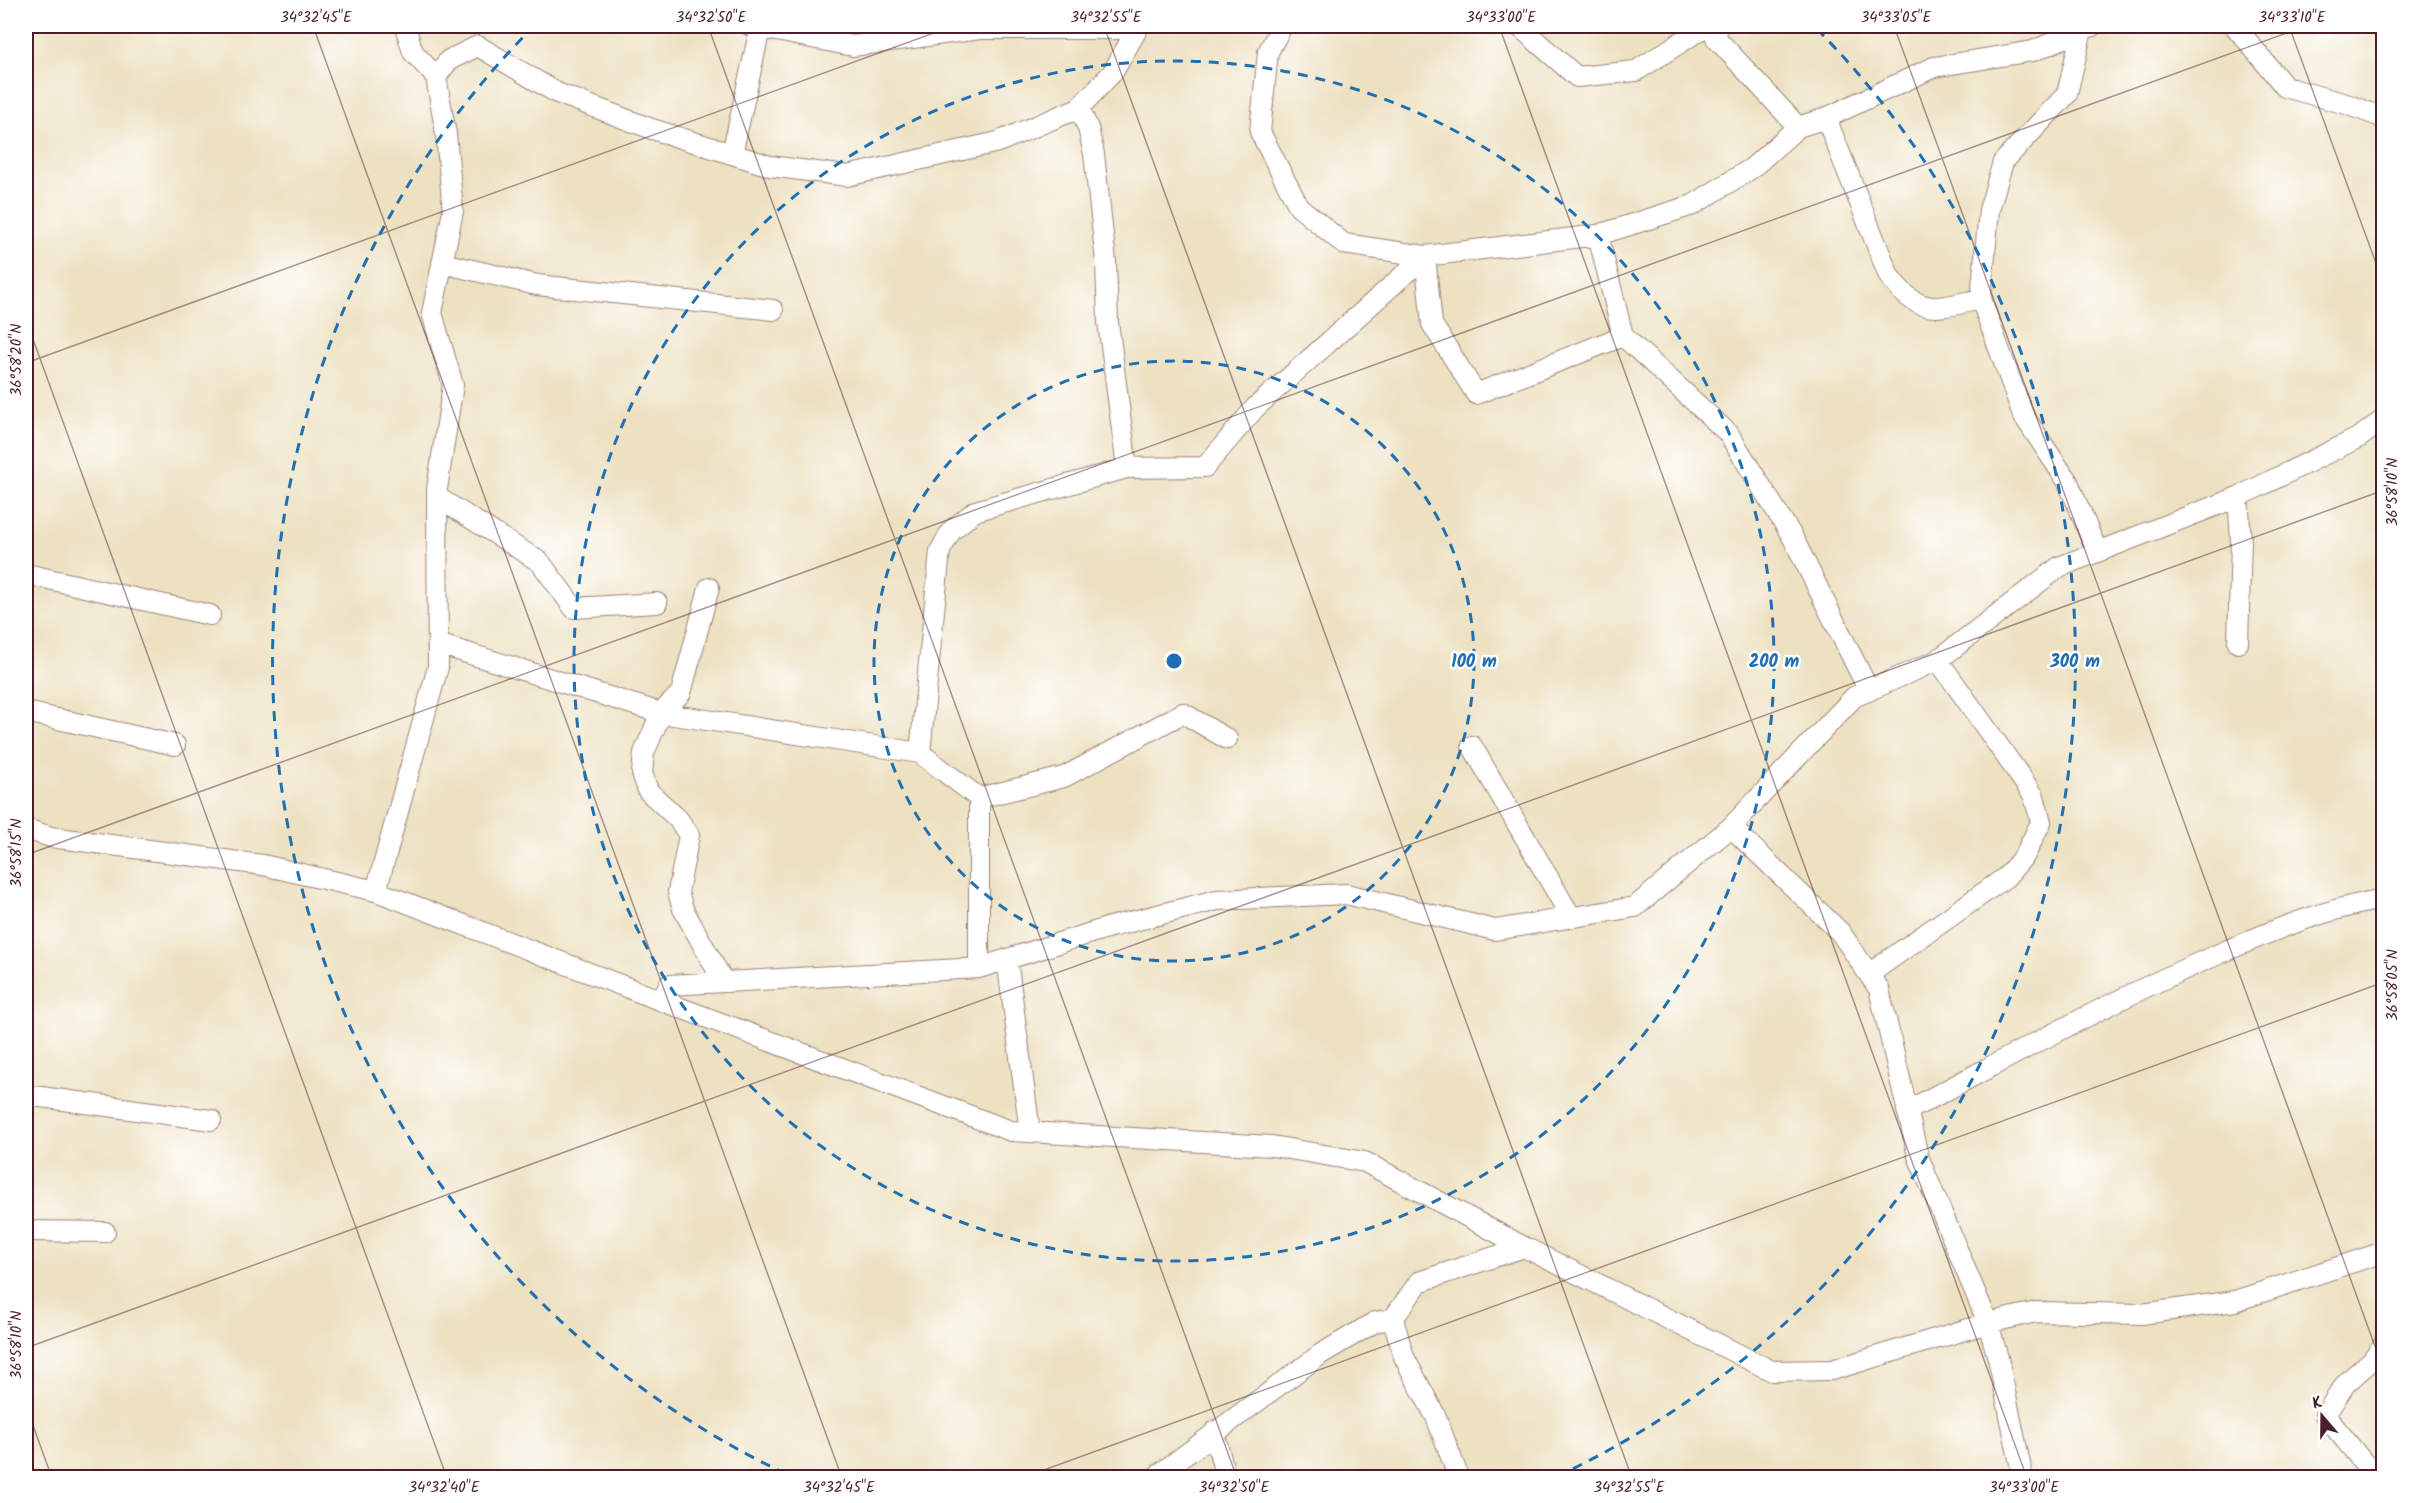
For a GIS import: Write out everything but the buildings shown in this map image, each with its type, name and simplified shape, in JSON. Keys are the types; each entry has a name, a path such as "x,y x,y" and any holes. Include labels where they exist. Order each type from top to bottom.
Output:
{"street":[{"path":"376,891 438,668 437,497 453,385 432,313 453,211 446,134 436,78 413,52 405,26"},
{"path":"1282,26 1268,52 1260,132 1299,207 1344,244 1425,256 1598,235 1693,205 1752,168 1798,127 1826,118 1934,67 2033,51 2087,28"},
{"path":"1520,26 1577,77 1636,72 1706,26"},
{"path":"1717,26 1716,38 1798,127"},
{"path":"2235,26 2285,87 2346,104 2384,118"},
{"path":"436,78 449,60 478,46 557,93 652,129 732,154 770,165 847,176 998,142 1079,108 1113,72 1138,27 980,29 853,46 756,27 732,154"},
{"path":"2087,28 2067,94 2003,162 1989,210 1981,299 2023,415 2068,482 2097,551"},
{"path":"1079,108 1088,128 1094,154 1106,262 1108,322 1127,468"},
{"path":"1826,118 1889,276 1903,294 1932,309 1981,299"},
{"path":"1598,235 1623,336 1728,433 1792,536 1869,691"},
{"path":"1425,256 1432,324 1476,394 1623,336"},
{"path":"920,753 940,552 951,531 975,511 1127,468 1205,467 1255,408 1425,256"},
{"path":"442,263 537,285 773,310"},
{"path":"662,1001 669,985 979,968 1110,927 1217,900 1346,894 1495,930 1635,907 1731,827 1854,698 1938,660 2059,567 2238,496 2360,437 2383,420"},
{"path":"2238,496 2241,541 2238,643"},
{"path":"437,497 540,562 574,608 657,603"},
{"path":"26,574 210,615"},
{"path":"709,588 681,693 662,713 644,753 642,773 648,791 678,819 688,835 678,892 683,909 723,981"},
{"path":"438,644 662,713 920,753 979,798"},
{"path":"1869,975 2006,877 2025,855 2041,822 2034,796 1938,660"},
{"path":"26,712 175,745"},
{"path":"979,798 1064,777 1183,714 1227,739"},
{"path":"1472,746 1571,917"},
{"path":"979,798 979,968"},
{"path":"1731,827 1840,932 1879,989 1918,1156 1988,1323 1998,1358 2023,1478"},
{"path":"26,829 51,837 263,864 376,891 1011,1131 1272,1146 1365,1162 1524,1246 1772,1371 1832,1370 1988,1323 2036,1312 2142,1314 2235,1301 2384,1252"},
{"path":"1907,1111 2155,982 2289,923 2358,903 2384,899"},
{"path":"1007,959 1030,1132"},
{"path":"26,1095 211,1120"},
{"path":"26,1231 105,1232"},
{"path":"1154,1478 1321,1354 1375,1322 1393,1319 1419,1282 1524,1246"},
{"path":"1393,1319 1404,1358 1436,1417 1457,1473 1456,1478"},
{"path":"2376,1478 2325,1415 2346,1383 2372,1360 2384,1344"},
{"path":"1214,1432 1226,1478"}]}
